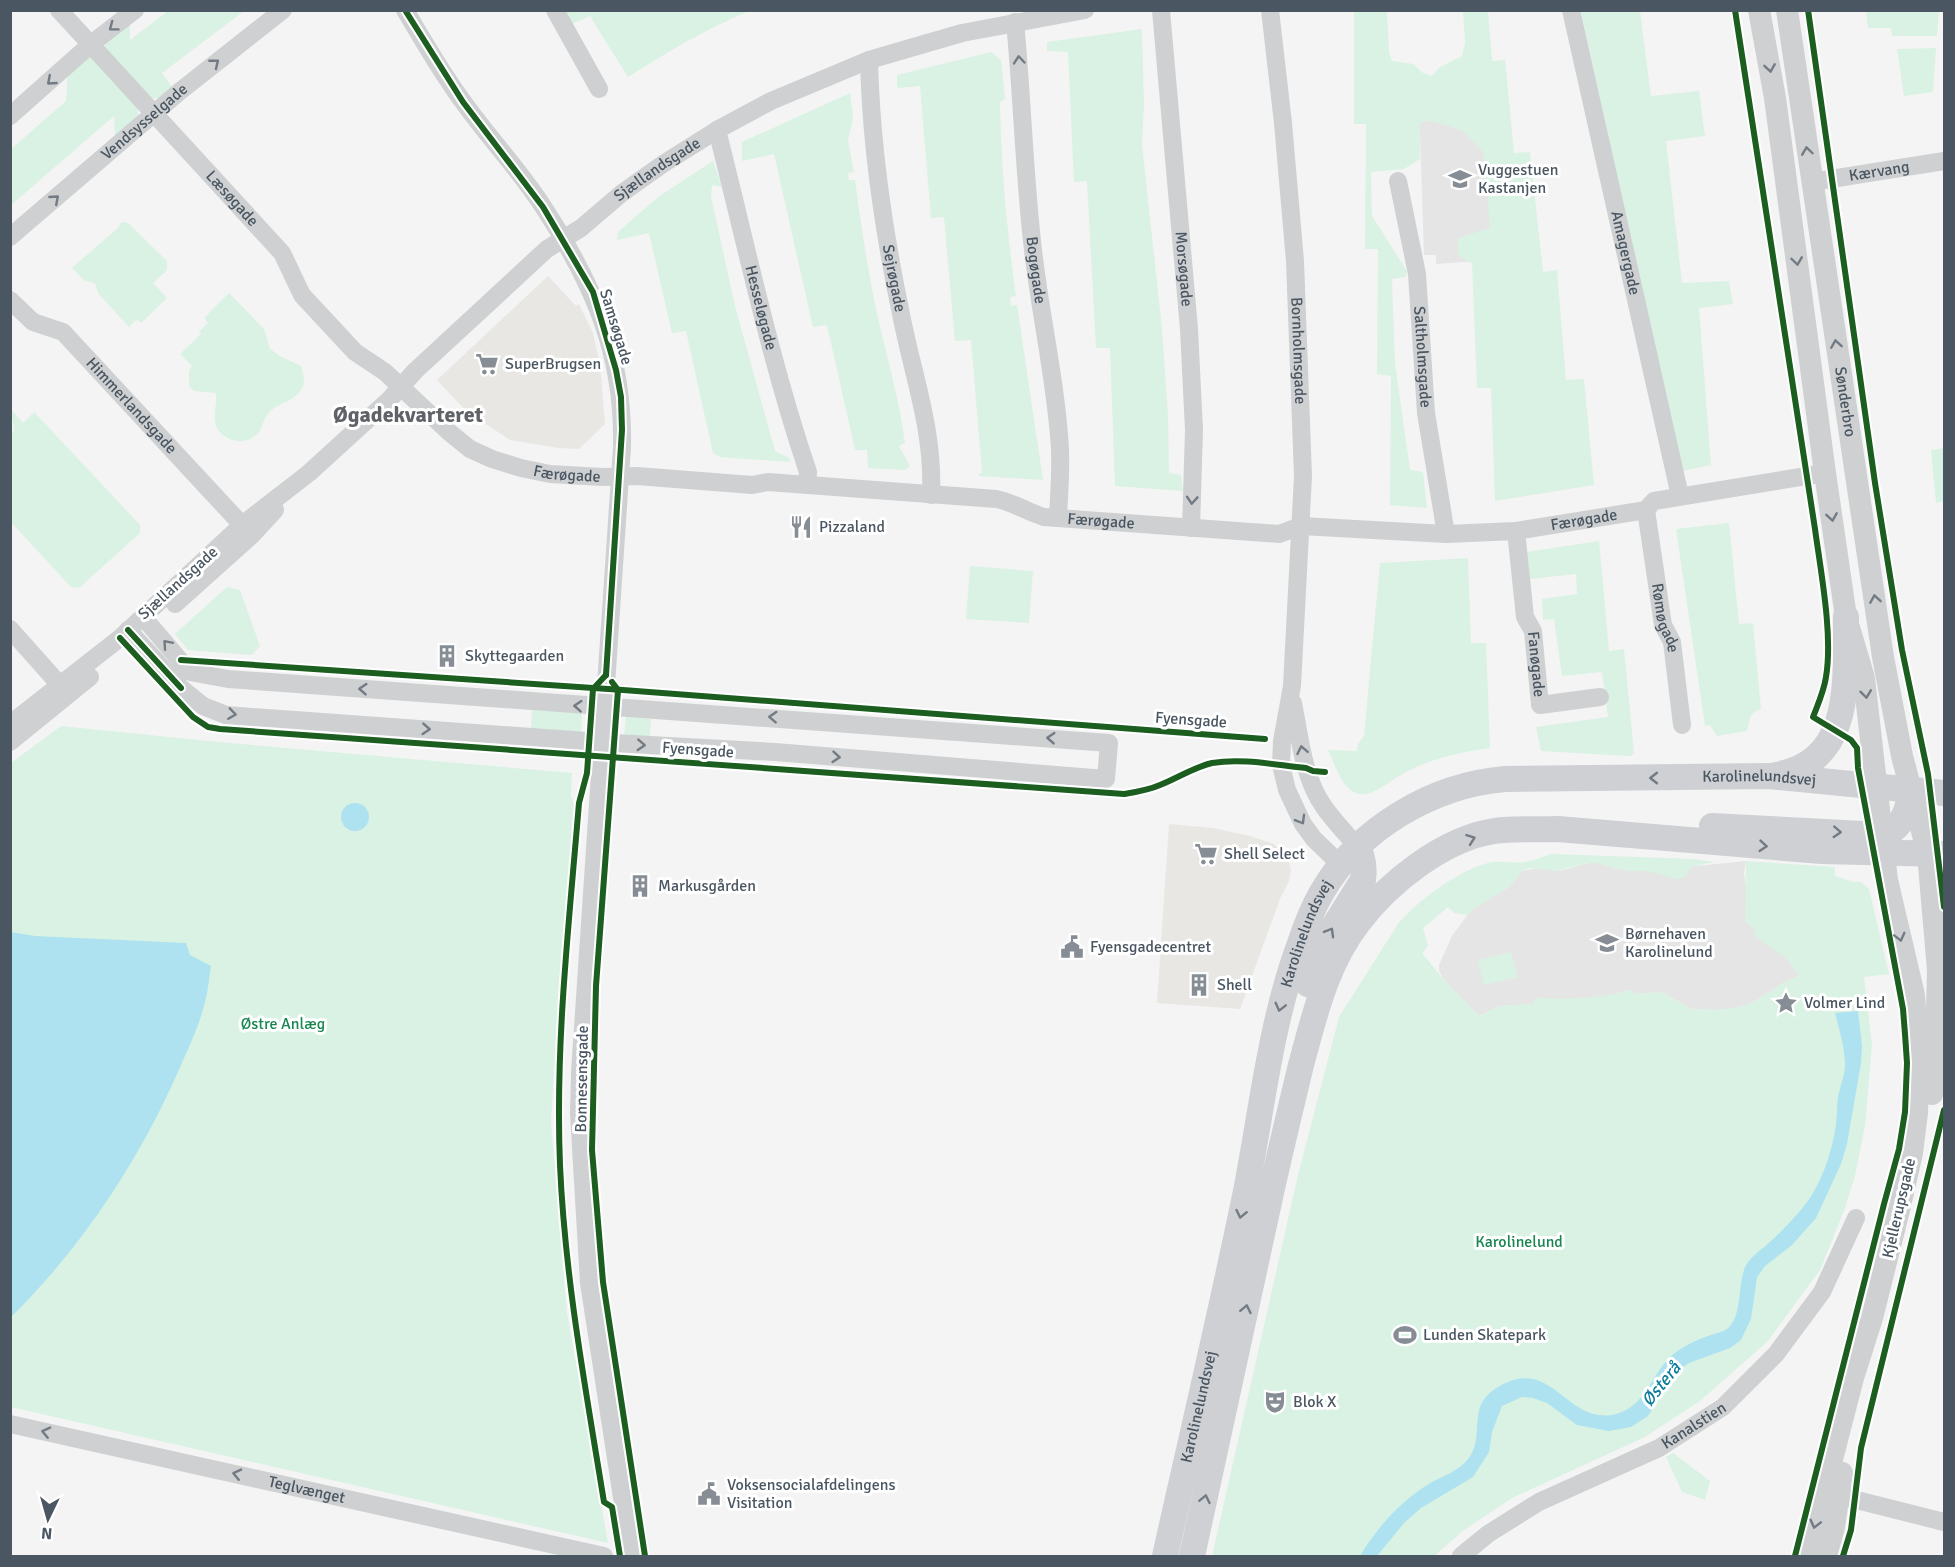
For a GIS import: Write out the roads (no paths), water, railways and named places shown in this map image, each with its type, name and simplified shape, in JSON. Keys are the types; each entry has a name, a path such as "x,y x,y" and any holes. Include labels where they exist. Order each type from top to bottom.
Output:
{"main road":[{"path":"1769,776 1787,773 1803,765 1817,755 1836,730 1843,707 1846,617"},
{"name":"Karolinelundsvej","path":"1165,1557 1246,1192 1268,1061 1281,1003 1297,952 1321,893 1349,856 1376,832 1416,804 1460,786 1483,780 1769,776 1944,794"},
{"path":"1889,836 1908,808 1911,790"},
{"name":"Karolinelundsvej","path":"1192,1557 1284,1131 1316,1011 1338,956 1358,922 1398,881 1426,861 1470,838 1493,832 1558,830 1822,851 1889,836 1936,854"},
{"path":"1349,856 1352,874 1363,880 1374,883 1398,881"},
{"path":"1284,1131 1304,998 1323,944 1363,880"}],"street":[{"name":"Læsøgade","path":"59,10 282,253 302,295 356,352 385,372 401,387"},
{"path":"10,116 90,45 135,10"},
{"name":"Vendsysselgade","path":"10,237 154,113 283,10"},
{"name":"Samsøgade","path":"405,10 463,102 543,207 563,240 592,292 616,370 621,397 622,430 604,707"},
{"path":"555,10 599,89"},
{"name":"Sjællandsgade","path":"147,621 242,525 309,473 382,407 415,371 547,249 580,228 630,187 663,164 717,130 771,101 869,60 962,33 1085,10"},
{"name":"Morsøgade","path":"1161,10 1189,329 1194,430 1191,528"},
{"name":"Bornholmsgade","path":"1270,10 1295,261 1303,454 1292,692 1281,765 1287,790 1303,824 1314,839 1349,856"},
{"name":"Amagergade","path":"1571,10 1680,496"},
{"name":"Sønderbro","path":"1759,10 1775,98 1846,617 1864,678 1876,787"},
{"name":"Sønderbro","path":"1787,10 1883,657 1902,756 1911,790 1936,854"},
{"name":"Bogøgade","path":"1015,22 1023,158 1038,296 1053,381 1060,450 1059,518"},
{"name":"Sejrøgade","path":"869,60 877,177 888,253 903,325 924,404 932,481 931,495"},
{"name":"Hesseløgade","path":"717,130 760,310 807,472 807,485"},
{"name":"Kærvang","path":"1812,182 1944,161"},
{"name":"Saltholmsgade","path":"1398,181 1417,274 1426,413 1446,534"},
{"name":"Himmerlandsgade","path":"10,300 33,322 63,332 242,525"},
{"name":"Færøgade","path":"401,387 470,449 492,459 550,474 752,485 768,482 996,499 1010,502 1033,514 1059,518 1279,534 1301,526 1446,534 1516,531 1646,510 1653,501 1825,473"},
{"name":"Sjællandsgade","path":"10,742 65,690 253,534 309,473"},
{"name":"Rømøgade","path":"1646,510 1663,626 1672,642 1682,725"},
{"name":"Fanøgade","path":"1516,531 1525,617 1533,631 1540,705 1600,697"},
{"name":"Fyensgade","path":"132,634 180,688 203,706 226,714 602,742 775,752 1106,779 1109,743 778,717 604,707 228,679 190,672 147,621"},
{"path":"10,629 65,690"},
{"name":"Sjællandsgade","path":"10,724 65,690"},
{"name":"Bornholmsgade","path":"1292,692 1306,768 1314,789 1349,856"},
{"name":"Bonnesensgade","path":"604,707 579,1114 589,1283 631,1557"},
{"path":"1876,787 1889,836 1936,854"},
{"name":"Kjellerupsgade","path":"1826,1557 1834,1527 1831,1493 1853,1378 1872,1318 1897,1220 1912,1153 1917,1113 1919,1061 1917,1018 1908,968 1887,880 1889,836"},
{"name":"Kjellerupsgade","path":"1807,1557 1831,1493 1880,1324 1904,1230 1930,1106 1939,999 1936,854"},
{"name":"Kanalstien","path":"1461,1557 1488,1534 1539,1502 1659,1448 1723,1407 1776,1354 1822,1292 1856,1218"},
{"name":"Teglvænget","path":"10,1424 604,1557"},
{"path":"1831,1493 1944,1522"}],"water":[{"path":"355,803 365,807 369,817 365,827 355,831 345,827 341,817 345,807"},
{"path":"11,932 35,936 186,943 190,955 211,966 206,998 196,1030 144,1140 84,1234 61,1263 11,1317"},
{"name":"Østerå","path":"1858,1011 1862,1046 1861,1063 1847,1144 1841,1164 1816,1218 1792,1245 1765,1266 1757,1277 1751,1319 1741,1340 1730,1348 1689,1363 1676,1372 1648,1416 1631,1427 1609,1431 1577,1425 1547,1403 1533,1398 1522,1397 1502,1406 1492,1432 1489,1452 1473,1477 1421,1508 1404,1523 1377,1556 1360,1556 1381,1526 1407,1499 1465,1463 1474,1449 1482,1403 1498,1387 1516,1379 1532,1379 1545,1384 1582,1409 1596,1414 1612,1415 1623,1412 1640,1399 1664,1364 1676,1352 1695,1341 1725,1330 1732,1324 1738,1308 1741,1281 1746,1265 1800,1211 1814,1192 1824,1170 1834,1135 1838,1097 1845,1066 1835,1013"}],"place":[{"name":"Vuggestuen Kastanjen","path":"1460,179"},
{"name":"SuperBrugsen","path":"487,364"},
{"name":"Pizzaland","path":"801,527"},
{"name":"Skyttegaarden","path":"447,656"},
{"name":"Shell Select","path":"1206,854"},
{"name":"Markusgården","path":"640,886"},
{"name":"Børnehaven Karolinelund","path":"1607,943"},
{"name":"Fyensgadecentret","path":"1072,947"},
{"name":"Shell","path":"1199,985"},
{"name":"Volmer Lind","path":"1786,1003"},
{"name":"Lunden Skatepark","path":"1405,1335"},
{"name":"Blok X","path":"1275,1402"},
{"name":"Voksensocialafdelingens Visitation","path":"709,1494"}],"district":[{"name":"Øgadekvarteret","path":"408,414"}],"park label":[{"name":"Østre Anlæg","path":"283,1024"},
{"name":"Karolinelund","path":"1519,1242"}]}
